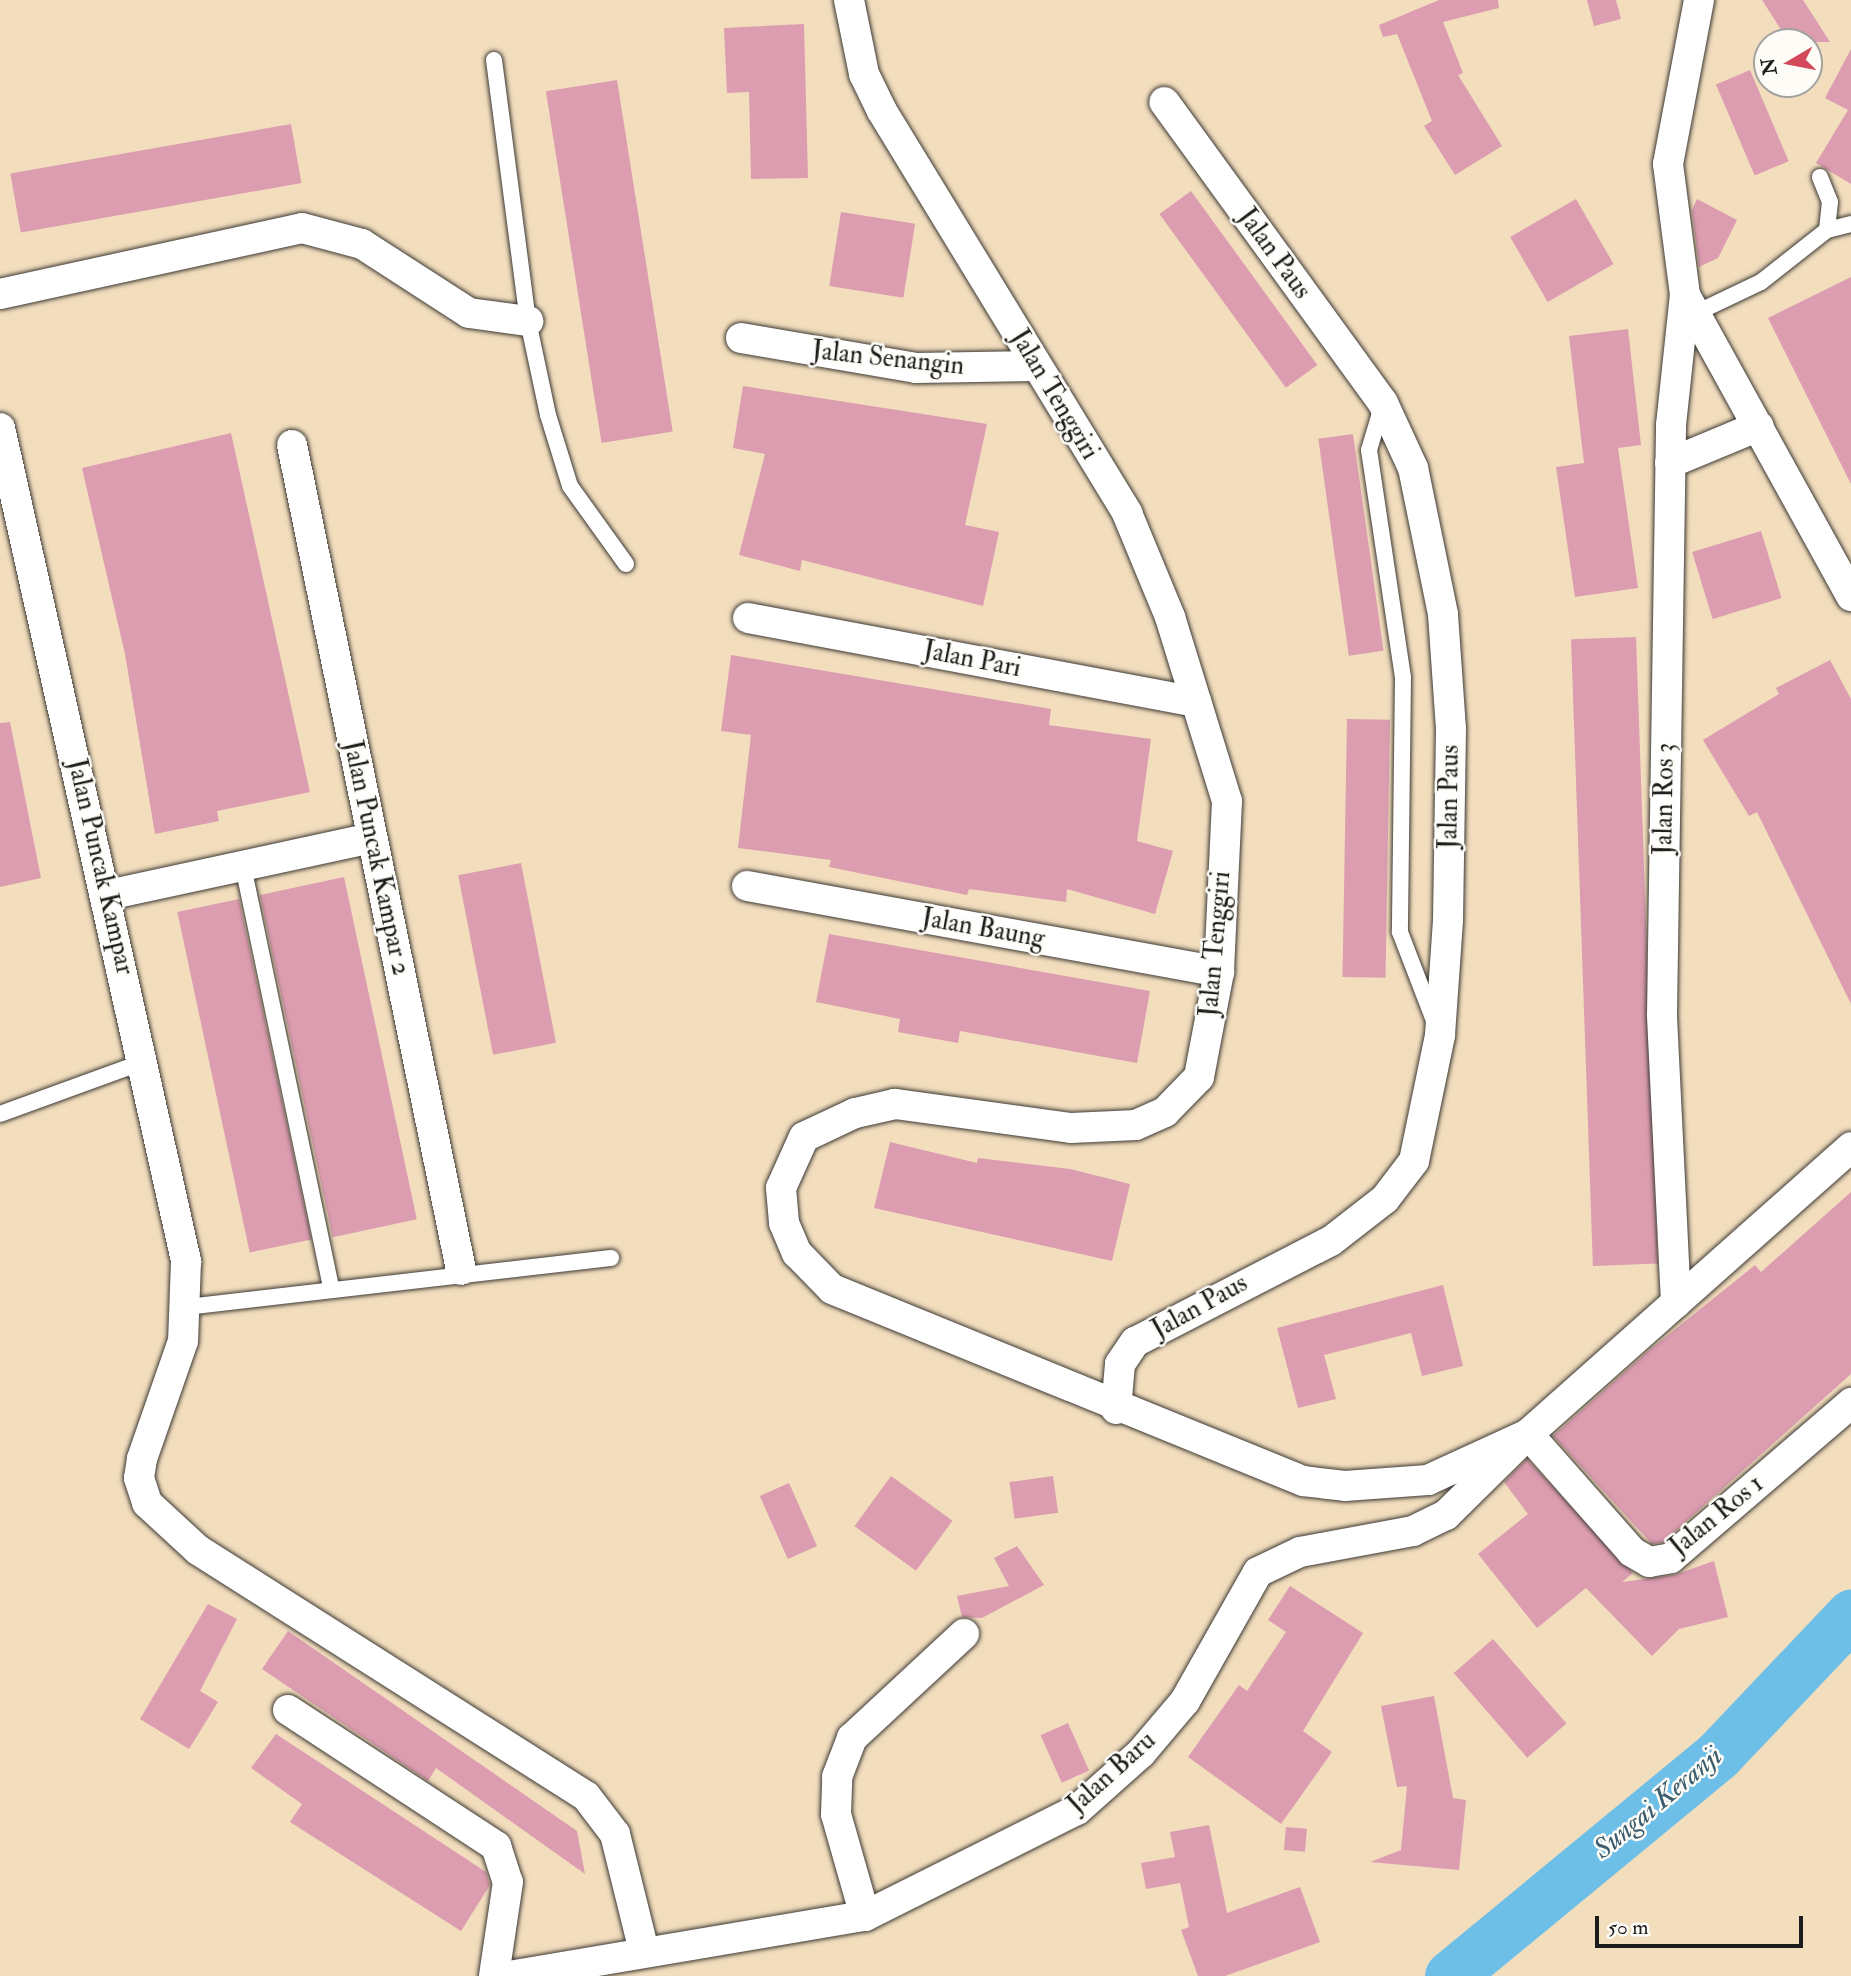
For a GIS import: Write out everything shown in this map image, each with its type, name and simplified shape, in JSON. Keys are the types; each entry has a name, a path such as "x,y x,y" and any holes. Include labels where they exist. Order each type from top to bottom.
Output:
{"street":[{"name":"Jalan Tenggiri","path":"849,0 864,74 882,111 1127,513 1196,702 1227,801 1219,972 1199,1077 1165,1112 1136,1125 1071,1128 895,1104 804,1137 781,1188 784,1223 797,1253 832,1289 1116,1409 1303,1481 1345,1486 1428,1480 1528,1434"},
{"path":"1699,0 1668,164 1690,304 1849,589"},
{"name":"Jalan Paus","path":"1116,1409 1120,1364 1135,1342 1331,1241 1385,1199 1414,1161 1440,1035 1451,729 1443,614 1424,504 1383,403 1164,102"},
{"path":"0,294 302,228 362,244 469,313 528,321"},
{"name":"Jalan Ros 3","path":"1676,1303 1662,1014 1670,463 1690,304"},
{"name":"Jalan Senangin","path":"741,338 916,368 1035,366"},
{"path":"1670,463 1759,426"},
{"name":"Jalan Puncak Kampar","path":"0,428 108,895 186,1261 187,1307 183,1341 142,1459 139,1478 147,1503 198,1550 586,1796 615,1834 644,1951"},
{"name":"Jalan Puncak Kampar 2","path":"292,445 461,1270"},
{"name":"Jalan Pari","path":"748,618 1196,702"},
{"path":"108,895 371,838"},
{"name":"Jalan Baung","path":"747,886 1219,972"},
{"path":"1528,1434 1851,1147"},
{"name":"Jalan Ros 1","path":"1528,1434 1632,1552 1648,1562 1671,1558 1851,1403"},
{"name":"Jalan Baru","path":"509,1976 644,1951 827,1927 865,1916 1077,1810 1141,1753 1185,1701 1258,1572 1300,1552 1413,1531 1446,1515 1528,1434"},
{"path":"865,1916 836,1814 837,1777 852,1738 964,1634"},
{"path":"288,1710 496,1846 508,1882 494,1976"}],"lane":[{"path":"494,60 528,321 570,486 626,565"},
{"path":"1820,177 1830,202 1827,230"},
{"path":"1690,304 1761,282 1827,230 1851,224"},
{"path":"1383,403 1369,450 1404,677 1400,932 1440,1035"},
{"path":"243,866 331,1288"},
{"path":"0,1114 143,1062"},
{"path":"187,1307 461,1270 611,1258"}],"building":[{"path":"1439,0 1498,0 1499,8 1443,22 1463,73 1458,75 1502,146 1455,175 1424,126 1432,121 1397,34 1383,37 1379,25"},
{"path":"1587,0 1616,0 1621,19 1594,26"},
{"path":"1762,0 1803,0 1821,28 1780,28"},
{"path":"804,24 808,178 751,179 749,92 727,93 724,28"},
{"path":"1823,31 1830,42 1823,42"},
{"path":"1851,49 1851,184 1816,163 1848,110 1825,98"},
{"path":"1750,70 1753,77 1753,98 1762,98 1789,161 1755,176 1716,84"},
{"path":"617,80 673,432 602,443 546,91"},
{"path":"291,124 301,183 21,233 10,173"},
{"path":"1191,191 1317,365 1286,388 1159,214"},
{"path":"1576,199 1614,264 1548,302 1510,237"},
{"path":"1697,199 1737,220 1718,258 1699,267 1692,210"},
{"path":"841,212 915,224 903,298 829,286"},
{"path":"1851,277 1851,484 1768,318"},
{"path":"1628,329 1641,445 1618,448 1638,588 1575,597 1556,467 1584,463 1569,336"},
{"path":"743,386 987,424 965,525 999,532 983,606 802,560 800,571 739,555 765,454 733,448"},
{"path":"231,433 310,792 217,811 219,821 155,834 125,654 82,468"},
{"path":"1353,434 1383,651 1349,656 1318,439"},
{"path":"1761,531 1781,598 1713,619 1692,552"},
{"path":"1636,637 1658,1264 1593,1266 1571,639"},
{"path":"731,655 1051,709 1049,725 1151,739 1137,841 1173,851 1155,914 1067,889 1066,902 969,889 967,895 829,867 831,860 738,848 751,735 721,731"},
{"path":"1830,660 1851,699 1851,1004 1757,812 1749,816 1703,740 1779,694 1776,688"},
{"path":"1347,719 1390,720 1385,978 1342,977"},
{"path":"10,722 41,878 0,887 0,723"},
{"path":"521,863 556,1043 493,1055 458,875"},
{"path":"344,877 417,1219 333,1237 260,895"},
{"path":"239,899 311,1239 250,1252 177,912"},
{"path":"829,934 1150,991 1137,1063 960,1031 958,1043 898,1032 900,1019 816,1002"},
{"path":"890,1142 977,1163 978,1158 1070,1169 1130,1184 1112,1261 874,1208"},
{"path":"1851,1192 1851,1374 1663,1542 1652,1544 1553,1436 1647,1352 1755,1265 1761,1272"},
{"path":"1443,1285 1463,1366 1422,1376 1411,1333 1324,1355 1336,1399 1298,1408 1277,1328"},
{"path":"1527,1459 1633,1573 1622,1582 1674,1575 1714,1561 1728,1617 1679,1629 1652,1656 1586,1588 1537,1628 1478,1554 1528,1514 1504,1482"},
{"path":"891,1476 952,1521 916,1571 855,1526"},
{"path":"1053,1476 1058,1513 1015,1519 1009,1482"},
{"path":"789,1483 817,1546 788,1559 760,1496"},
{"path":"1017,1546 1044,1585 982,1618 962,1617 957,1596 1009,1586 994,1558"},
{"path":"1290,1586 1363,1633 1303,1731 1332,1752 1281,1824 1188,1757 1239,1685 1247,1691 1286,1632 1268,1620"},
{"path":"208,1604 237,1619 200,1691 218,1702 189,1749 140,1719"},
{"path":"288,1631 577,1831 585,1874 436,1768 428,1781 262,1669"},
{"path":"1493,1639 1566,1724 1527,1758 1454,1673"},
{"path":"1434,1696 1453,1798 1466,1800 1459,1870 1370,1862 1401,1850 1407,1786 1397,1787 1381,1706"},
{"path":"1068,1723 1089,1771 1062,1783 1041,1735"},
{"path":"276,1734 486,1872 490,1885 461,1931 290,1822 302,1804 251,1768"},
{"path":"1209,1825 1227,1913 1300,1887 1320,1942 1225,1976 1198,1976 1181,1930 1189,1927 1180,1883 1146,1889 1141,1863 1175,1857 1170,1832"},
{"path":"1286,1827 1307,1829 1305,1852 1284,1850"}],"waterway":[{"name":"Sungai Keranji","path":"1450,1976 1717,1756 1851,1615"}]}
